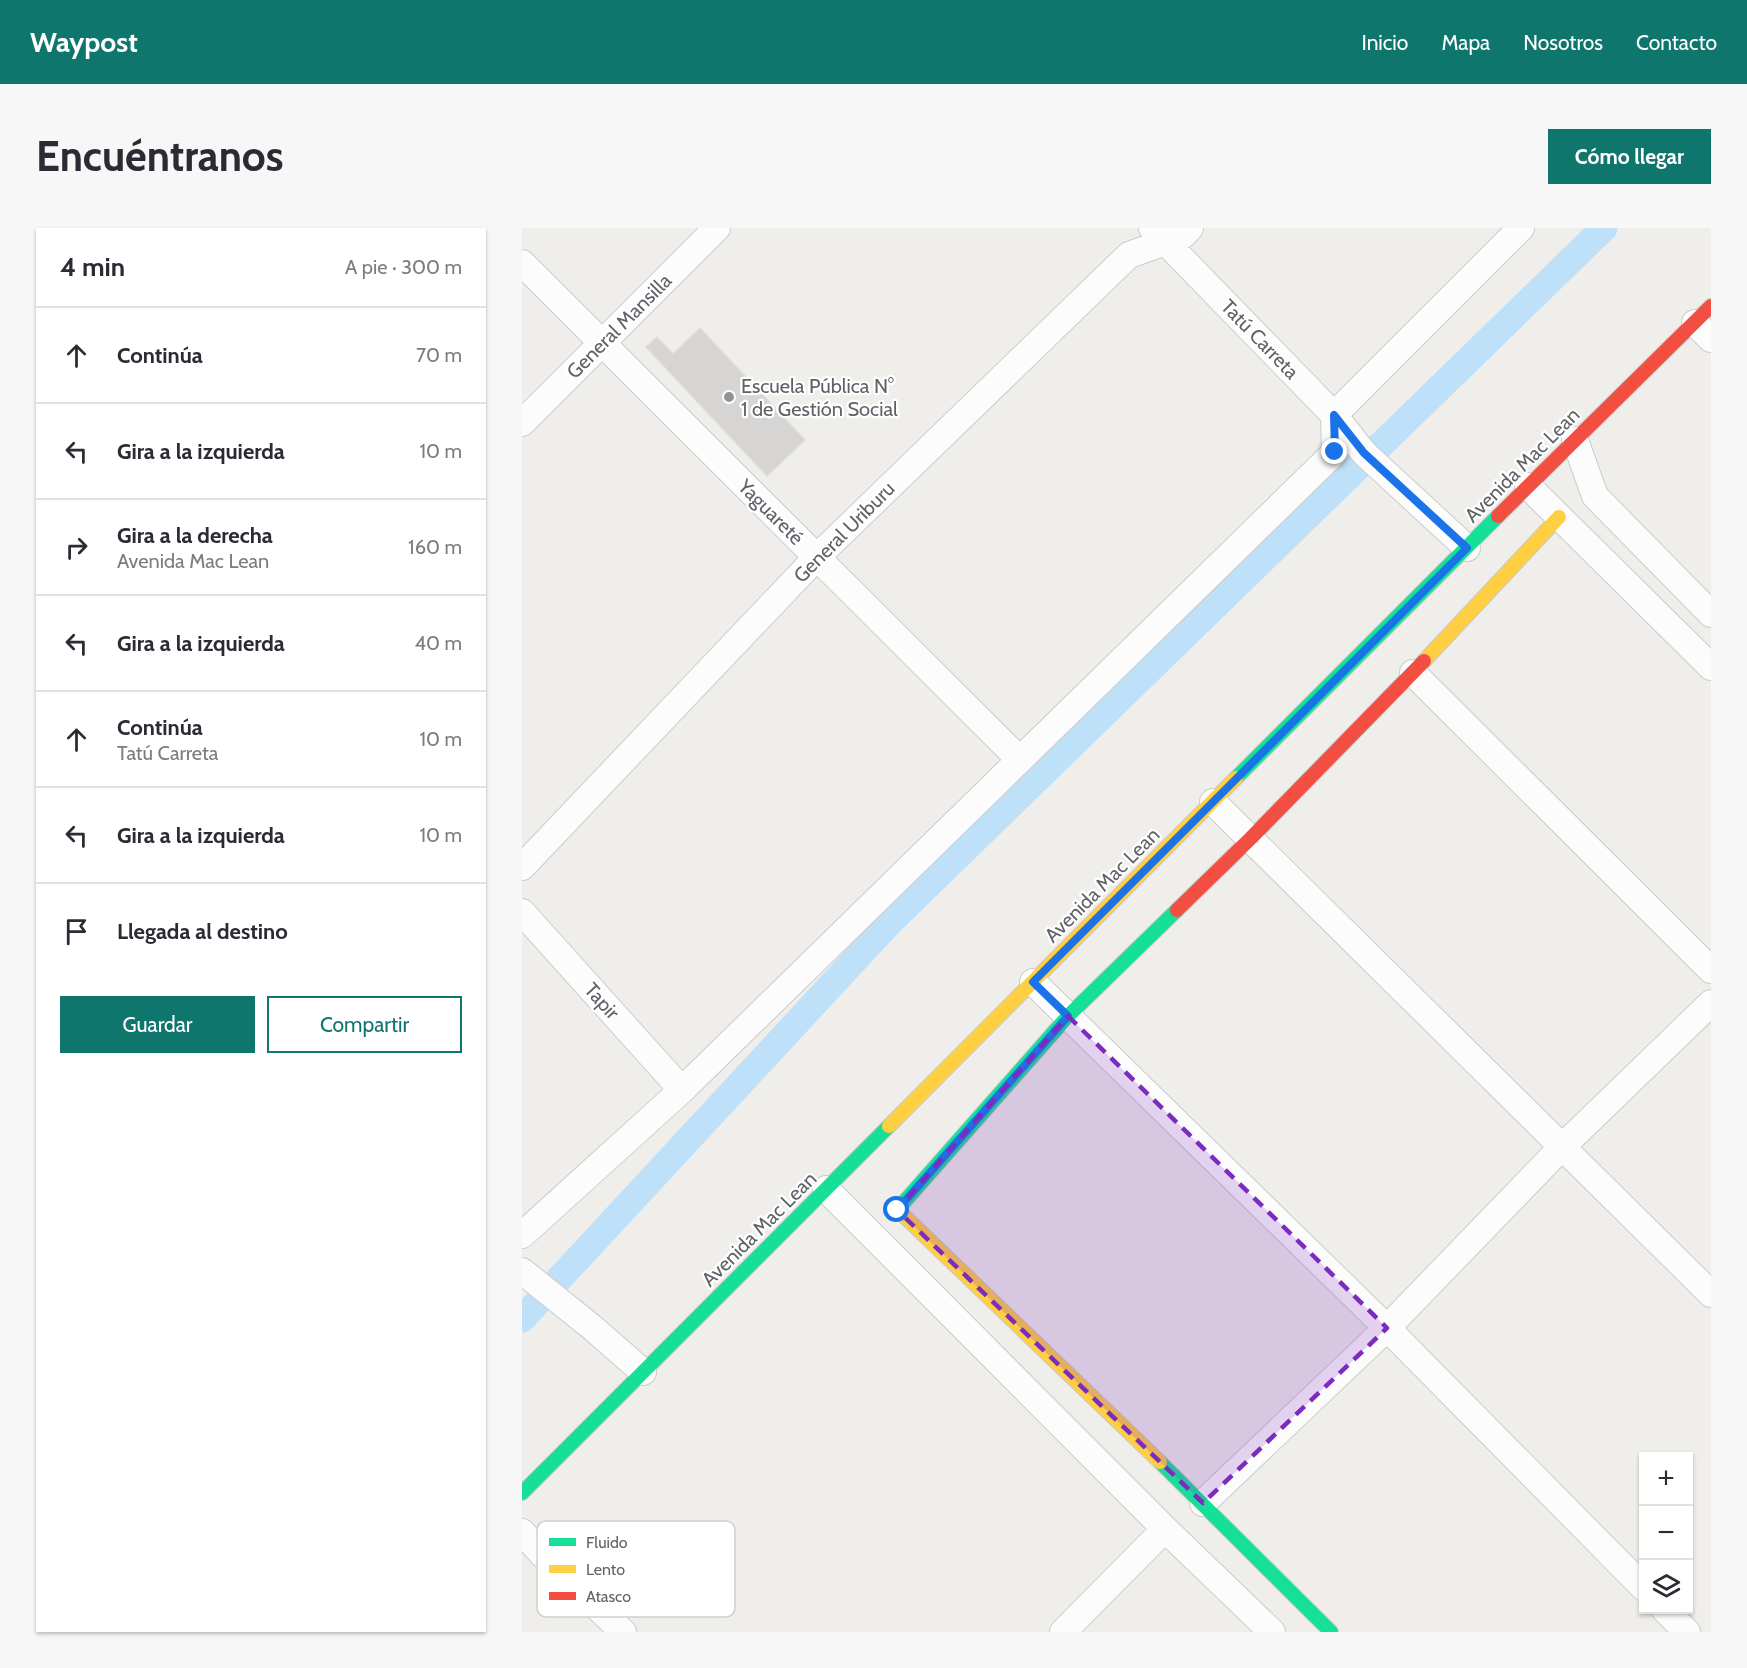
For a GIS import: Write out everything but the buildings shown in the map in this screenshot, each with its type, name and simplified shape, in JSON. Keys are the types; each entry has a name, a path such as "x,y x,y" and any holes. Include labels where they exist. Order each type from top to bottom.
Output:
{"main road":[{"name":"Avenida Mac Lean","path":"522,1493 1528,486 1575,440 1706,322"},
{"path":"1331,1632 1203,1503 897,1210 1068,1016 1251,838 1413,673 1559,517"}],"street":[{"name":"General Mansilla","path":"522,423 717,228"},
{"name":"General Uriburu","path":"522,867 817,557 1129,255 1159,235 1182,236 1190,228"},
{"path":"522,1235 682,1090 1335,452 1334,415 1521,228"},
{"name":"Tatú Carreta","path":"1159,235 1334,415 1364,453 1467,548"},
{"name":"Yaguareté","path":"522,263 1020,760"},
{"path":"1575,440 1595,496 1711,614"},
{"path":"1528,486 1711,667"},
{"path":"1413,673 1711,970"},
{"path":"1213,802 1711,1294"},
{"name":"Tapir","path":"522,912 682,1090"},
{"path":"1033,982 1387,1328 1639,1583"},
{"path":"1203,1503 1387,1328 1562,1147 1711,1003"},
{"path":"826,1189 1165,1529 1272,1632"},
{"path":"526,1274 643,1372"},
{"path":"1063,1632 1165,1529"},
{"path":"524,1540 537,1552"},
{"path":"1669,1614 1687,1632"},
{"path":"607,1617 623,1632"}],"highlighted area":[{"path":"1068,1016 1387,1328 1203,1503 897,1210"}],"waterway":[{"path":"522,1319 889,923 1604,228"}],"traffic: fast":[{"path":"1236,778 1498,516"},
{"path":"902,1214 897,1210 1068,1016 1177,910"},
{"path":"522,1493 889,1126"},
{"path":"1160,1462 1331,1632"}],"traffic: slow":[{"path":"1424,661 1559,517"},
{"path":"889,1126 1236,778"},
{"path":"902,1214 1160,1462"}],"traffic: jam":[{"path":"1498,516 1711,306"},
{"path":"1177,910 1251,838 1424,661"}],"place":[{"name":"Escuela Pública N° 1 de Gestión Social","path":"729,397"}],"route":[{"path":"897,1210 1068,1016 1033,982 1467,548 1364,453 1334,415 1335,452"}]}
